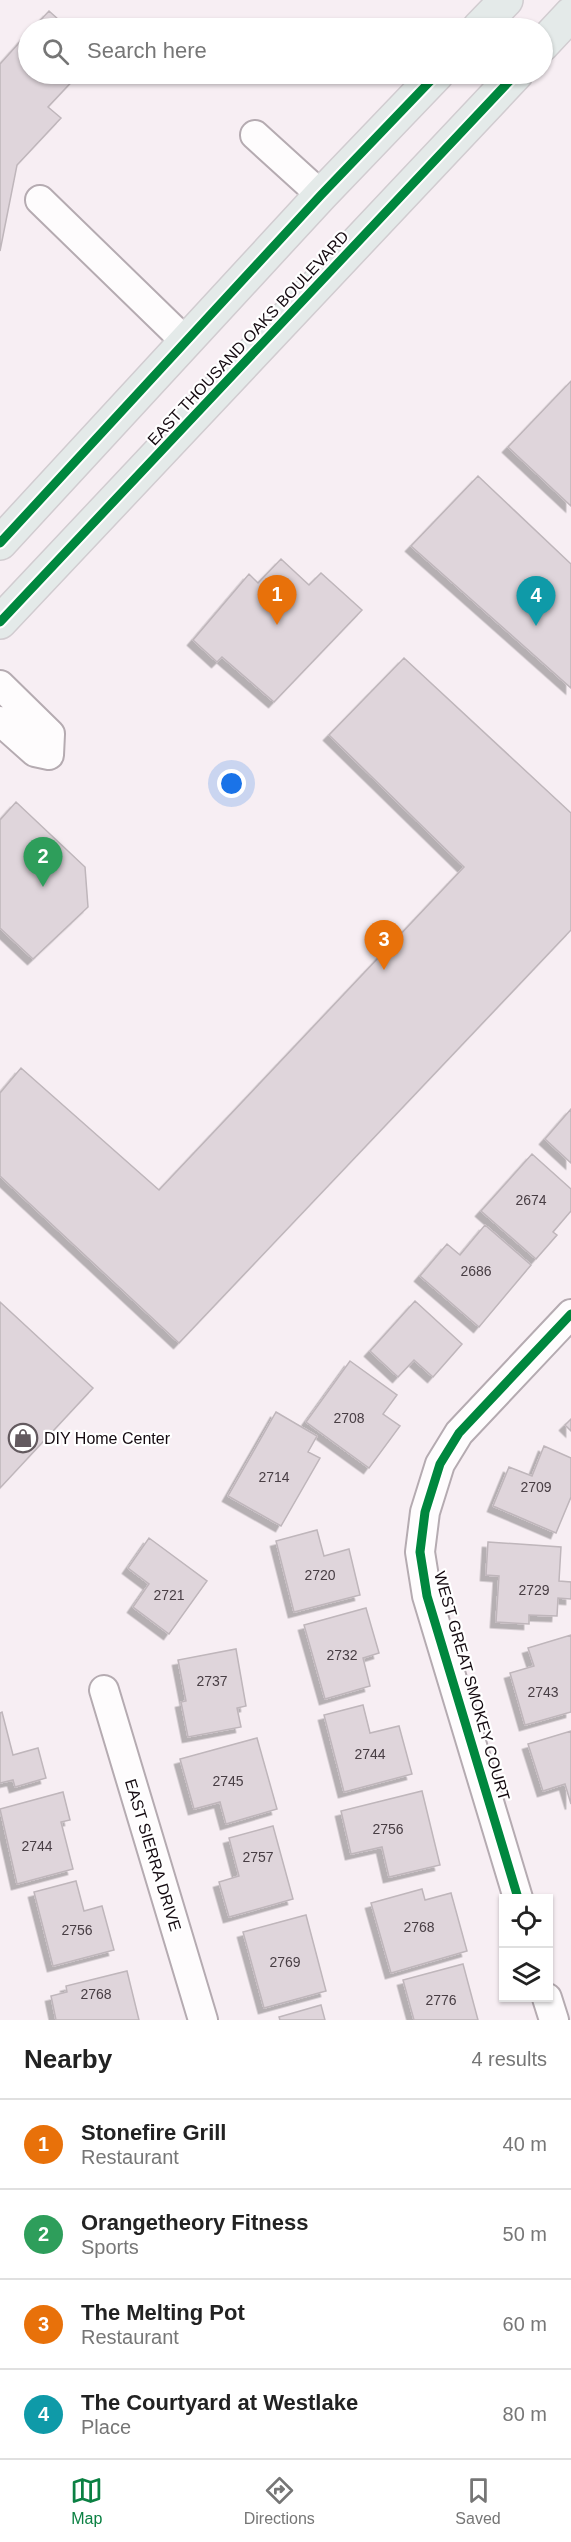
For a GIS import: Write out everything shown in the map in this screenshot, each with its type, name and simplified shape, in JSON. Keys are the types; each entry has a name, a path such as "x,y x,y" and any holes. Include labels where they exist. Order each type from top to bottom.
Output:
{"main road":[{"path":"489,18 507,0"},
{"path":"553,34 571,14"},
{"path":"0,543 185,341 427,84"},
{"name":"EAST THOUSAND OAKS BOULEVARD","path":"0,622 507,84"}],"street":[{"path":"255,135 321,195"},
{"path":"40,200 185,341"},
{"path":"0,685 50,734 49,755 35,752 0,721"},
{"name":"WEST GREAT SMOKEY COURT","path":"516,1894 427,1596 420,1552 425,1512 440,1464 459,1433 571,1314"},
{"name":"EAST SIERRA DRIVE","path":"104,1690 203,2020"},
{"path":"548,2002 554,2020"}],"building":[{"path":"49,11 57,18 42,18"},
{"path":"18,44 18,84 70,84 48,107 61,118 17,165 0,251 0,64"},
{"path":"571,381 571,506 508,447"},
{"path":"478,476 571,564 571,688 411,546"},
{"path":"281,559 309,585 321,573 362,610 274,702 222,657 217,662 193,640 249,574 258,583"},
{"path":"404,658 571,813 571,930 179,1343 0,1176 0,1093 21,1068 159,1190 464,867 329,735"},
{"path":"16,802 85,867 88,907 33,959 0,928 0,820"},
{"path":"571,1109 571,1163 545,1139"},
{"path":"532,1154 571,1189 571,1211 553,1232 557,1235 536,1259 481,1211"},
{"path":"485,1225 531,1265 479,1327 420,1276 447,1244 460,1255"},
{"path":"415,1301 462,1344 433,1377 414,1360 398,1377 370,1351"},
{"name":"DIY Home Center","path":"0,1302 93,1388 0,1488"},
{"path":"350,1361 397,1395 383,1414 400,1426 369,1468 306,1422"},
{"path":"276,1412 317,1436 308,1452 320,1458 281,1526 228,1496"},
{"path":"571,1419 571,1431 565,1425"},
{"path":"544,1446 571,1458 571,1497 556,1533 493,1506 509,1467 532,1476"},
{"path":"317,1530 324,1556 349,1549 360,1595 294,1612 276,1541"},
{"path":"149,1538 207,1581 169,1634 133,1607 149,1584 128,1568"},
{"path":"488,1542 561,1547 559,1581 571,1582 571,1599 558,1598 557,1616 529,1615 529,1624 496,1622 499,1576 486,1575"},
{"path":"366,1608 379,1653 363,1658 370,1686 325,1699 304,1625"},
{"path":"571,1635 571,1712 525,1725 510,1673 534,1666 528,1648"},
{"path":"236,1649 246,1706 237,1708 241,1727 188,1737 181,1702 186,1701 178,1660"},
{"path":"363,1705 370,1733 399,1726 412,1774 344,1792 324,1715"},
{"path":"2,1712 13,1755 38,1748 46,1778 15,1787 13,1780 0,1783 0,1713"},
{"path":"571,1731 571,1804 565,1784 543,1791 528,1744"},
{"path":"257,1738 277,1809 226,1824 220,1802 194,1809 180,1759"},
{"path":"422,1791 440,1865 389,1877 382,1847 351,1854 341,1811"},
{"path":"63,1792 70,1820 61,1822 73,1869 17,1884 0,1809"},
{"path":"273,1826 293,1899 229,1917 219,1882 239,1876 229,1838"},
{"path":"76,1881 84,1911 102,1906 114,1950 53,1966 34,1892"},
{"path":"422,1889 425,1900 451,1893 467,1951 391,1973 371,1903"},
{"path":"306,1915 326,1991 264,2008 243,1932"},
{"path":"463,1964 478,2020 414,2020 403,1980"},
{"path":"127,1971 139,2020 56,2020 51,1996 67,1992 66,1986"},
{"path":"321,2005 325,2020 280,2020 279,2017"}],"cycle path":[{"path":"0,543 321,195 427,84"},
{"path":"0,622 507,84"},
{"path":"517,1894 427,1596 420,1552 425,1512 440,1464 459,1433 571,1314"}],"place":[{"name":"Stonefire Grill","path":"277,625"},
{"name":"The Courtyard at Westlake","path":"536,626"},
{"name":"Orangetheory Fitness","path":"43,887"},
{"name":"The Melting Pot","path":"384,970"},
{"name":"DIY Home Center","path":"23,1438"}]}
